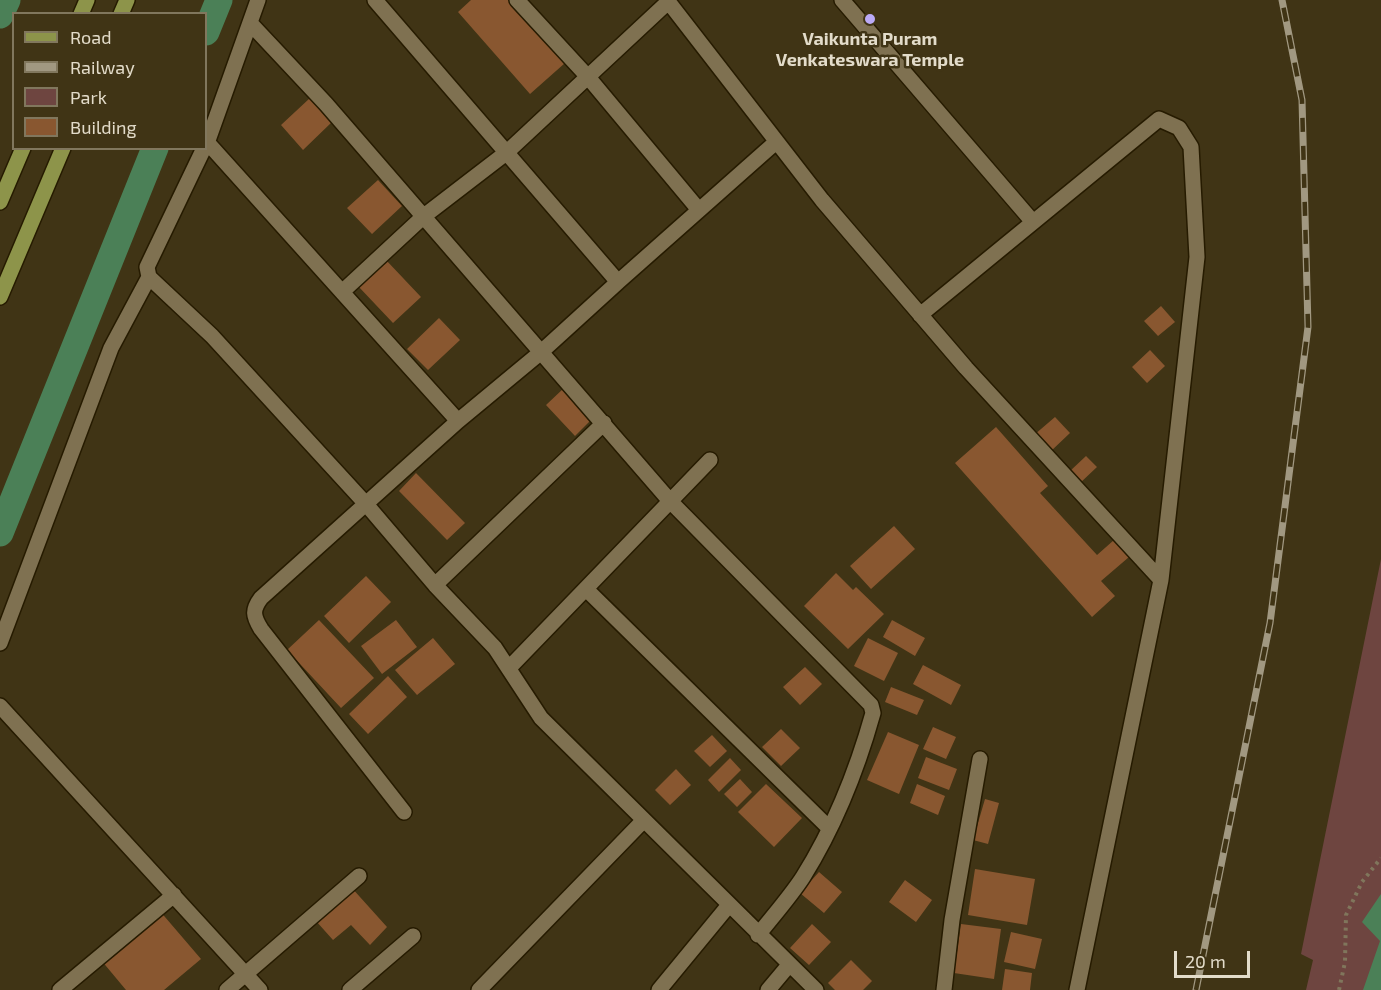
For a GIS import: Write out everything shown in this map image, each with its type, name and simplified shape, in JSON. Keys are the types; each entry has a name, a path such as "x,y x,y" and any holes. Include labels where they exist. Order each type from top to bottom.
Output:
{"main road":[{"path":"0,202 22,150"},
{"path":"0,297 62,150"}],"street":[{"path":"207,143 258,0"},
{"path":"375,0 618,282"},
{"path":"517,0 588,76 699,210"},
{"path":"842,0 1033,222"},
{"path":"342,292 424,216 506,153 667,1 776,142 920,315 1161,579"},
{"path":"250,23 326,104 670,501 871,705 873,713 858,766 829,828 804,875 758,935"},
{"path":"920,315 1159,119 1179,128 1191,147 1197,257 1161,579 1077,990"},
{"path":"404,812 254,618 254,607 261,598 458,421 540,353 776,142"},
{"path":"207,147 458,421"},
{"path":"0,643 111,348 148,277 147,267 204,150"},
{"path":"148,277 212,336 366,504 435,585 495,648 541,718 816,990"},
{"path":"435,585 604,423"},
{"path":"509,668 587,590 710,460"},
{"path":"587,590 829,828"},
{"path":"0,706 260,990"},
{"path":"944,990 952,920 980,759"},
{"path":"478,990 643,821"},
{"path":"227,990 359,876"},
{"path":"60,990 174,896"},
{"path":"658,990 729,906"},
{"path":"350,990 413,936"},
{"path":"768,990 789,965"}],"path":[{"path":"1339,990 1345,962 1346,915 1362,882 1381,858"}],"green space":[{"path":"1381,559 1381,990 1306,990 1313,960 1301,954"}],"shaded area":[{"path":"1381,894 1381,990 1363,990 1380,941 1362,922"}],"building":[{"path":"471,0 509,0 565,63 530,94 458,12"},
{"path":"310,98 332,122 303,150 281,125"},
{"path":"378,180 402,206 372,234 347,208"},
{"path":"386,260 421,297 393,323 358,286"},
{"path":"1161,306 1175,322 1158,336 1144,321"},
{"path":"439,318 460,340 428,370 407,349"},
{"path":"1150,350 1165,366 1147,383 1132,367"},
{"path":"564,388 592,419 575,436 546,405"},
{"path":"1055,417 1070,433 1050,452 1034,435"},
{"path":"996,427 1048,486 1040,493 1097,555 1114,540 1129,557 1101,581 1115,596 1092,617 955,463"},
{"path":"1086,456 1097,467 1079,484 1069,472"},
{"path":"416,473 465,523 447,540 399,491"},
{"path":"894,526 915,549 871,589 850,566"},
{"path":"836,573 853,590 856,587 884,614 848,649 804,606"},
{"path":"366,576 391,602 349,643 324,616"},
{"path":"319,620 374,678 341,708 287,650"},
{"path":"396,620 417,647 382,674 361,646"},
{"path":"892,620 925,638 915,656 883,637"},
{"path":"433,638 455,664 417,695 395,670"},
{"path":"868,638 898,653 884,681 854,666"},
{"path":"923,665 961,685 951,705 913,684"},
{"path":"805,667 822,684 800,705 783,687"},
{"path":"388,676 407,697 368,734 349,714"},
{"path":"891,687 924,700 917,715 885,702"},
{"path":"933,727 956,737 946,759 923,749"},
{"path":"781,729 800,748 781,766 762,747"},
{"path":"888,732 919,745 899,794 867,780"},
{"path":"712,735 727,751 710,767 694,751"},
{"path":"926,757 957,769 949,790 918,778"},
{"path":"730,758 741,770 719,792 708,780"},
{"path":"676,769 691,785 670,805 655,790"},
{"path":"740,779 752,792 737,807 724,794"},
{"path":"766,784 802,818 774,847 738,812"},
{"path":"917,784 945,796 938,815 910,803"},
{"path":"985,799 999,803 988,844 973,840"},
{"path":"975,869 1035,879 1027,925 968,915"},
{"path":"819,872 842,892 824,913 800,893"},
{"path":"905,880 932,900 916,922 889,902"},
{"path":"351,887 387,927 370,945 351,925 333,940 316,921"},
{"path":"159,910 201,959 164,990 126,990 101,960"},
{"path":"812,924 831,942 809,965 790,948"},
{"path":"961,924 1001,929 994,979 954,973"},
{"path":"1011,932 1042,939 1035,969 1004,962"},
{"path":"851,960 872,981 863,990 835,990 828,983"},
{"path":"1005,969 1032,973 1030,990 1002,990"}],"waterway":[{"path":"0,15 7,0"},
{"path":"207,30 219,0"},
{"path":"0,533 154,150"}],"railway":[{"path":"1196,990 1270,623 1308,327 1302,100 1282,0"}],"place":[{"name":"Vaikunta Puram Venkateswara Temple","path":"870,19"}]}
